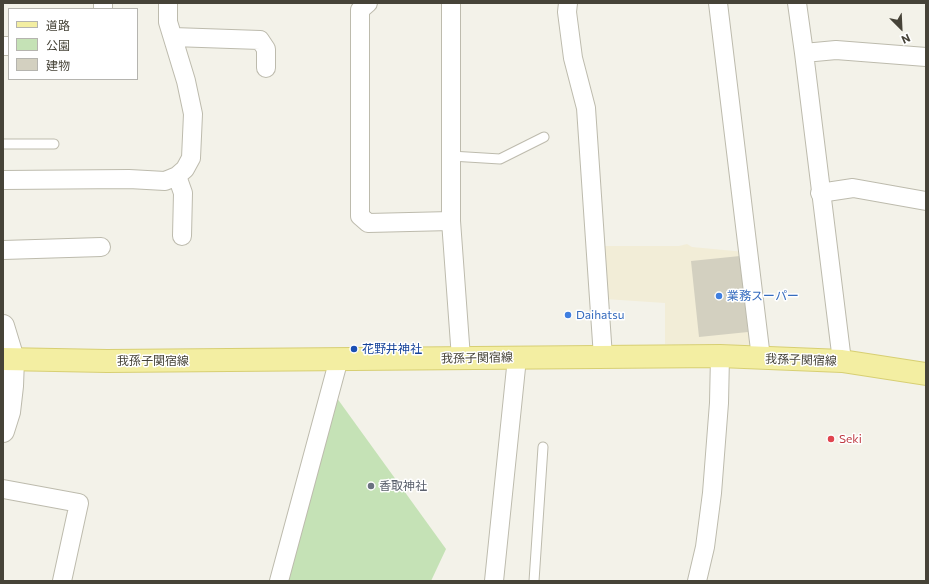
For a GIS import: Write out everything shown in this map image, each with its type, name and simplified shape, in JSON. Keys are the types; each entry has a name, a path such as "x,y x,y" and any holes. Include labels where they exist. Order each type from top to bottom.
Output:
{"main road":[{"name":"我孫子関宿線","path":"8,359 107,361 720,356 842,361 926,374"}],"street":[{"path":"3,180 129,179 165,181 177,176 185,169 191,158 192,114 186,81 168,22 168,3"},
{"path":"368,3 360,10 360,216 368,222 451,221"},
{"path":"450,3 451,221 461,358"},
{"path":"568,3 567,12 574,58 587,115 603,356"},
{"path":"718,3 761,358"},
{"path":"797,3 842,361"},
{"path":"173,37 260,40 266,49 266,68"},
{"path":"804,53 836,50 926,57"},
{"path":"177,176 182,193 182,236"},
{"path":"820,193 853,188 926,201"},
{"path":"3,250 101,247"},
{"path":"3,326 12,386 10,406 3,431"},
{"path":"697,581 705,548 712,493 719,403 720,356"},
{"path":"494,581 516,358"},
{"path":"279,581 337,366 337,359"},
{"path":"3,489 79,503 62,581"}],"lane":[{"path":"451,156 500,159 544,137"},
{"path":"3,144 54,144"},
{"path":"534,581 543,447"}],"shaded area":[{"name":"業務スーパー","path":"687,244 692,247 745,252 755,346 665,344 665,303 605,299 601,246 679,246"}],"green space":[{"path":"334,394 446,549 431,581 286,581"}],"building":[{"name":"業務スーパー","path":"740,256 748,332 699,337 691,261"}],"place":[{"name":"業務スーパー","path":"719,296"},
{"name":"Daihatsu","path":"568,315"},
{"name":"花野井神社","path":"354,349"},
{"name":"Seki","path":"831,439"},
{"name":"香取神社","path":"371,486"}]}
